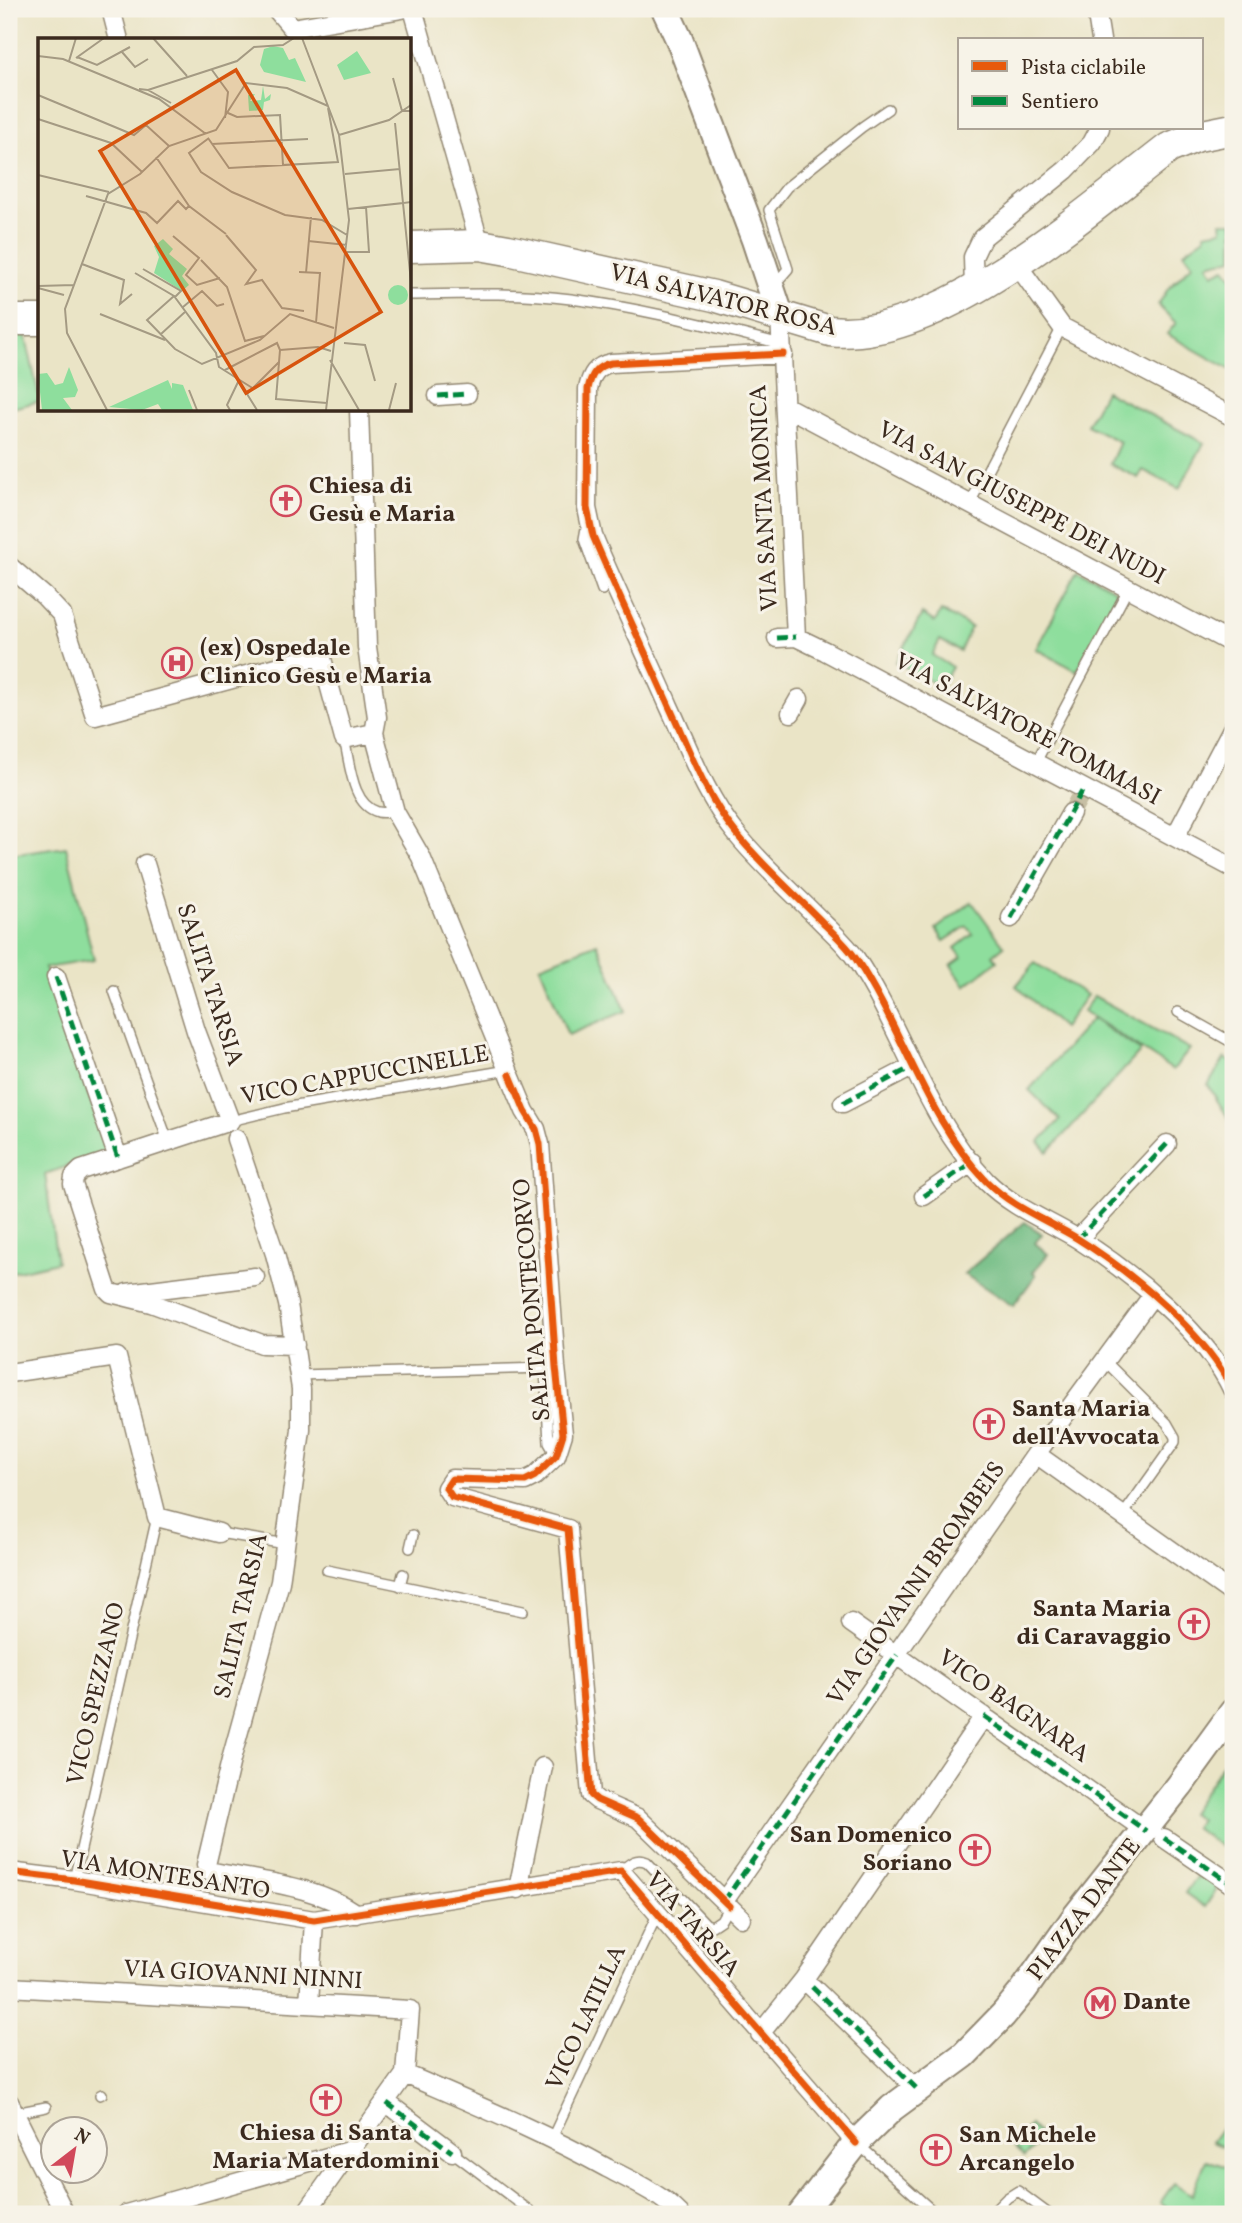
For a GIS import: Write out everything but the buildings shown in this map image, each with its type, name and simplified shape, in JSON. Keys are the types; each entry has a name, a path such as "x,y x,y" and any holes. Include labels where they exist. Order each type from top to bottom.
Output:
{"main road":[{"path":"665,9 679,39 741,204 779,326"},
{"name":"VIA SALVATOR ROSA","path":"411,247 480,245 509,250 714,296 779,326 830,331 862,330 914,318 974,289 1016,263 1169,148 1198,136 1233,129"},
{"name":"PIAZZA DANTE","path":"802,2214 856,2143 892,2108 964,2055 1003,2015 1100,1886 1155,1834 1233,1712"}],"street":[{"path":"111,9 118,38"},
{"path":"276,9 292,28 402,9"},
{"path":"413,9 480,245"},
{"path":"1096,9 1101,38"},
{"path":"974,289 973,257 982,238 1066,170 1093,143 1099,130"},
{"path":"1016,263 1062,327 1233,417"},
{"path":"779,326 603,364 594,372 581,390 588,520 598,550 694,763 721,813 750,850 854,957 877,994 912,1066 947,1128 985,1180 1025,1211 1078,1239 1106,1258 1152,1296 1210,1352 1233,1391"},
{"name":"VIA SANTA MONICA","path":"779,326 796,637"},
{"path":"438,396 467,394"},
{"name":"VIA SAN GIUSEPPE DEI NUDI","path":"785,406 1233,644"},
{"name":"SALITA PONTECORVO","path":"359,411 367,647 377,717 374,733 395,812 421,858 525,1111 536,1129 540,1144 556,1367 564,1434 556,1455 535,1476 525,1480 452,1479 446,1488 452,1497 568,1529 570,1621 591,1795 638,1818 731,1908"},
{"path":"9,566 62,615 95,716 321,655 344,739 374,733"},
{"path":"777,638 796,637"},
{"name":"VIA SALVATORE TOMMASI","path":"796,637 1036,762 1082,792 1233,867"},
{"path":"1175,837 1233,727"},
{"path":"1011,918 1071,813"},
{"name":"SALITA TARSIA","path":"145,864 184,995 230,1121"},
{"path":"56,977 118,1157"},
{"path":"843,1103 912,1066"},
{"path":"230,1121 81,1170 73,1181 107,1289 114,1295 151,1303 262,1344 295,1345"},
{"name":"SALITA TARSIA","path":"236,1139 268,1276 295,1345 302,1406 301,1438 287,1556 231,1760 206,1865 209,1871 319,1894 344,1905 356,1914"},
{"path":"1078,1239 1167,1144"},
{"path":"924,1196 972,1162"},
{"path":"114,1295 268,1276"},
{"name":"VIA GIOVANNI BROMBEIS","path":"731,1908 897,1655 1037,1454 1152,1296"},
{"path":"9,1373 117,1357 157,1517 219,1533"},
{"path":"1037,1454 1233,1594"},
{"name":"VICO BAGNARA","path":"852,1623 1155,1834 1233,1885"},
{"path":"760,2034 804,1979 984,1716"},
{"path":"518,1889 542,1768"},
{"name":"VIA TARSIA","path":"314,1920 621,1871 856,2143"},
{"name":"VIA MONTESANTO","path":"9,1872 314,1920"},
{"path":"309,2004 314,1920"},
{"path":"812,1986 917,2089"},
{"name":"VIA GIOVANNI NINNI","path":"9,1987 410,2010 405,2074"},
{"path":"305,2214 387,2103 405,2074 552,2138 671,2205 680,2214"},
{"path":"387,2103 452,2152"},
{"path":"11,2107 65,2214"},
{"path":"125,2214 352,2150"}],"lane":[{"path":"411,295 487,293 571,299 779,326 788,269 769,210 787,187 888,109"},
{"path":"969,505 1062,327"},
{"path":"588,520 584,539 602,590"},
{"path":"1036,762 1128,589"},
{"path":"344,739 358,795 365,806 379,812 395,812"},
{"path":"114,991 168,1141"},
{"path":"1178,1012 1233,1043"},
{"name":"VICO CAPPUCCINELLE","path":"230,1121 284,1108 509,1072"},
{"path":"1105,1361 1167,1423 1175,1437 1175,1442 1123,1515"},
{"path":"299,1375 545,1368 549,1443 556,1455"},
{"name":"VICO SPEZZANO","path":"74,1881 157,1517"},
{"path":"219,1533 287,1556"},
{"path":"410,1548 413,1535"},
{"path":"327,1570 523,1611"},
{"path":"400,1586 403,1574"},
{"name":"VIA TARSIA","path":"621,1871 633,1861 640,1859 647,1862 706,1924 712,1926 731,1908"},
{"name":"VICO LATILLA","path":"552,2138 657,1915"},
{"path":"11,2107 46,2107"},
{"path":"856,2143 936,2214"},
{"path":"452,2152 534,2214"},
{"path":"991,2214 1018,2191 1049,2214"}],"green space":[{"path":"1221,222 1233,222 1233,258 1208,264 1213,274 1225,268 1233,278 1233,371 1167,334 1176,323 1158,305 1168,289 1193,264 1184,252 1205,237 1205,233 1222,230"},
{"path":"25,333 38,402 9,409 9,339"},
{"path":"1105,391 1204,443 1179,489 1143,470 1138,478 1110,464 1120,442 1087,425"},
{"path":"1078,570 1119,592 1077,671 1036,649"},
{"path":"941,611 971,627 960,651 940,640 932,655 952,667 941,687 896,662 922,614 935,622"},
{"path":"66,847 94,960 45,968 108,1152 45,1174 57,1262 9,1273 9,855"},
{"path":"972,902 1004,946 993,955 997,961 965,986 951,965 962,957 955,948 973,934 967,926 944,941 936,929"},
{"path":"597,943 626,1011 568,1035 540,966"},
{"path":"1035,963 1087,995 1063,1028 1016,986"},
{"path":"1094,996 1190,1049 1173,1070 1083,1011"},
{"path":"1092,1019 1141,1051 1048,1152 1039,1142 1060,1120 1029,1090"},
{"path":"1225,1058 1233,1063 1233,1126 1208,1085"},
{"path":"1025,1222 1042,1234 1035,1243 1048,1254 1033,1272 1036,1275 1013,1306 964,1274"},
{"path":"1233,1749 1233,1844 1230,1842 1225,1849 1194,1828 1200,1819 1190,1813"},
{"path":"1199,1873 1218,1887 1205,1907 1185,1893"},
{"path":"1233,2114 1233,2151 1211,2142"},
{"path":"1030,2125 1043,2139 1024,2157 1011,2144"},
{"path":"1206,2160 1233,2169 1231,2214 1166,2214 1169,2209 1160,2203 1174,2183 1192,2195"}],"tunnel":[{"path":"1071,813 1080,796"}],"marked path":[{"path":"438,396 467,394"},
{"path":"777,638 796,637"},
{"path":"1011,918 1084,788"},
{"path":"56,977 118,1158"},
{"path":"843,1103 912,1067"},
{"path":"1078,1239 1167,1144"},
{"path":"924,1196 972,1162"},
{"path":"724,1901 897,1655"},
{"path":"984,1716 1146,1831"},
{"path":"1164,1838 1233,1885"},
{"path":"812,1987 917,2089"},
{"path":"387,2103 452,2152"}],"cycle path":[{"path":"783,354 611,363 595,372 588,389 587,508 593,536 602,557 691,755 724,818 756,856 852,954 873,986 931,1102 965,1156 986,1181 1007,1199 1099,1253 1166,1306 1205,1348 1233,1391"},
{"path":"510,1075 525,1111 536,1129 540,1144 563,1434 556,1456 535,1476 525,1481 452,1479 446,1488 452,1497 568,1529 591,1795 638,1818 729,1906"},
{"path":"9,1872 74,1880 314,1920 621,1871 856,2143"}],"place":[{"name":"Chiesa di Gesù e Maria","path":"286,501"},
{"name":"(ex) Ospedale Clinico Gesù e Maria","path":"177,663"},
{"name":"Santa Maria dell'Avvocata","path":"989,1424"},
{"name":"Santa Maria di Caravaggio","path":"1194,1624"},
{"name":"San Domenico Soriano","path":"975,1850"},
{"name":"Dante","path":"1100,2003"},
{"name":"Chiesa di Santa Maria Materdomini","path":"326,2100"},
{"name":"San Michele Arcangelo","path":"936,2150"}]}
